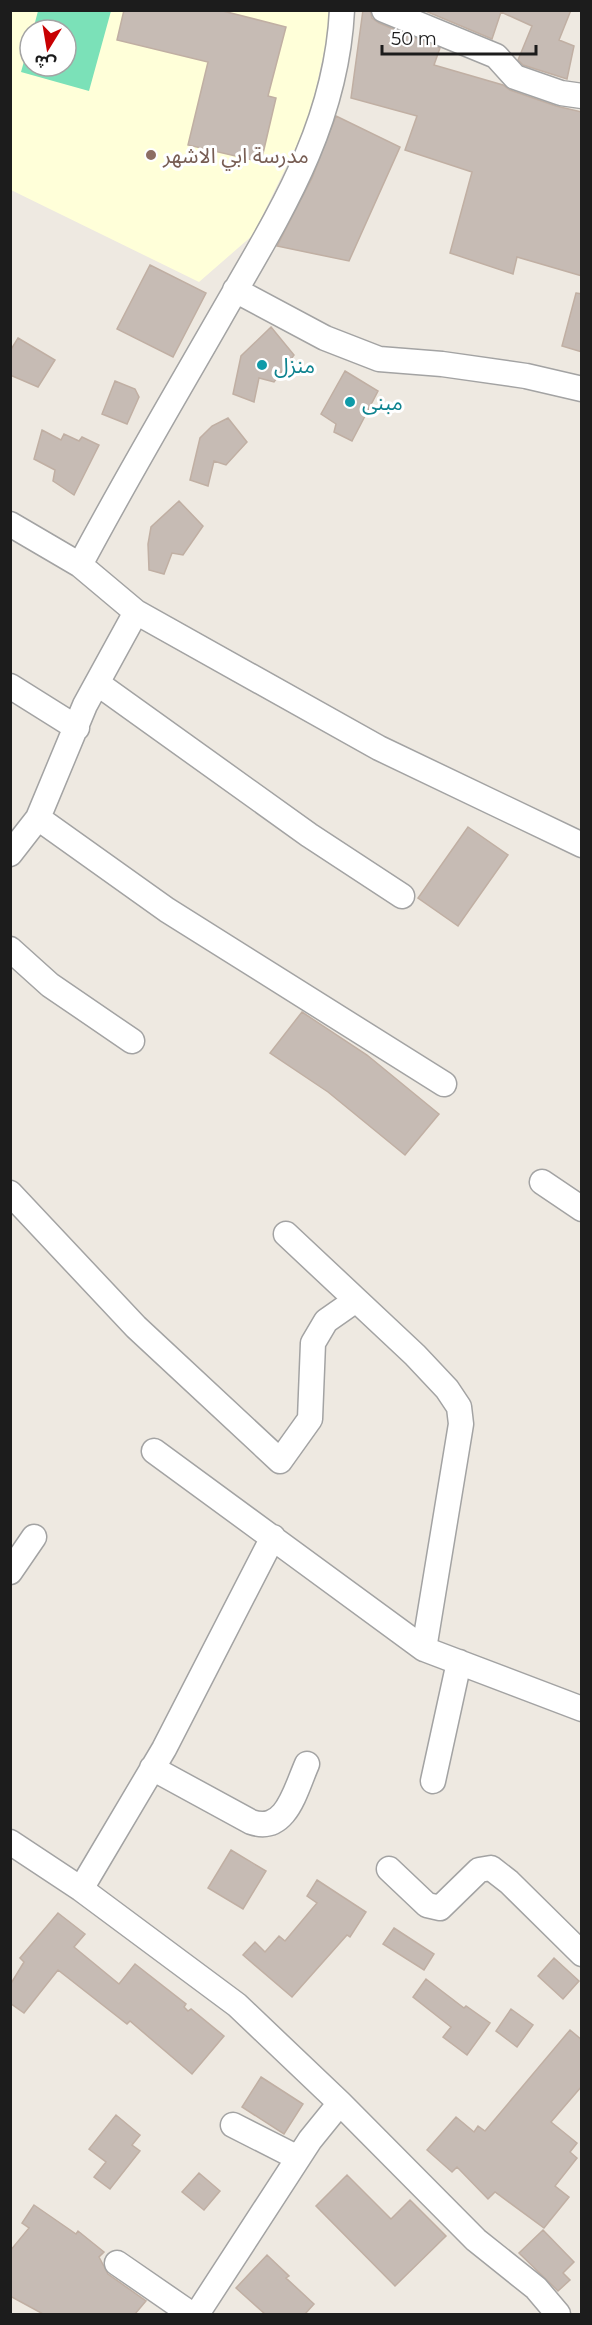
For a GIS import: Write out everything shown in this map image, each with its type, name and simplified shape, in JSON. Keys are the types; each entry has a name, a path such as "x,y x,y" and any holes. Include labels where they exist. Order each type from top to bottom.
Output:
{"street":[{"path":"80,565 296,184 325,113 340,38 342,10"},
{"path":"384,10 496,56 515,77 561,93 582,96"},
{"path":"235,290 326,338 379,359 442,364 526,376 582,388"},
{"path":"10,524 80,565 136,612 379,748 582,845"},
{"path":"10,854 38,818 85,705 136,612"},
{"path":"97,683 309,835 402,896"},
{"path":"10,686 77,728"},
{"path":"38,818 167,910 444,1084"},
{"path":"10,950 50,985 132,1041"},
{"path":"542,1182 582,1209"},
{"path":"10,1193 136,1327 280,1461 310,1419 313,1343 326,1321 356,1300"},
{"path":"286,1234 415,1355 447,1389 459,1407 461,1424 424,1649"},
{"path":"154,1451 424,1649 582,1709"},
{"path":"10,1572 34,1537"},
{"path":"81,1889 152,1768 273,1537"},
{"path":"433,1781 459,1662"},
{"path":"152,1768 251,1822 266,1826 275,1822 286,1810 307,1764"},
{"path":"10,1842 81,1889 237,2006 340,2103 476,2240 536,2288 558,2314"},
{"path":"389,1869 427,1905 440,1908 479,1870 491,1868 509,1882 582,1954"},
{"path":"197,2314 298,2158 340,2103"},
{"path":"233,2125 298,2158"},
{"path":"117,2263 191,2314"}],"shaded area":[{"name":"مدرسة ابي الاشهر","path":"10,11 333,11 309,120 253,235 199,282 11,190"}],"green space":[{"path":"38,11 111,11 89,91 42,78 78,78 78,18 36,18"}],"building":[{"path":"124,10 219,10 286,27 268,96 276,98 261,162 188,145 208,62 117,40"},
{"path":"363,10 370,10 372,18 379,23 440,48 434,65 503,85 510,90 556,106 582,112 582,276 517,257 513,274 450,253 472,172 405,150 417,116 351,98"},
{"path":"423,10 571,10 559,40 574,46 567,79 523,65 518,60 532,26 501,12 492,39"},
{"path":"336,116 400,147 349,261 277,246 312,178"},
{"path":"150,265 206,293 173,357 117,329"},
{"path":"576,293 582,294 582,352 562,346"},
{"name":"منزل","path":"271,327 294,355 274,382 259,378 254,402 233,394 241,356"},
{"path":"18,338 55,360 38,387 10,375 10,351"},
{"name":"مبنى","path":"345,371 378,391 352,441 334,432 336,424 321,414"},
{"path":"115,381 135,389 139,397 127,424 102,414"},
{"name":"منزل","path":"228,418 247,442 226,465 214,461 208,486 190,480 200,438 212,426"},
{"path":"42,430 61,440 64,434 79,441 82,437 99,445 74,495 53,481 55,470 34,459"},
{"path":"179,501 203,526 183,555 172,553 164,574 149,570 148,544 151,527"},
{"path":"468,827 508,855 458,926 418,898"},
{"path":"302,1012 367,1055 439,1114 405,1155 328,1092 270,1053"},
{"path":"231,1850 266,1871 243,1909 208,1888"},
{"path":"317,1880 366,1912 350,1937 347,1935 292,1997 243,1955 255,1942 265,1952 279,1936 285,1941 317,1903 307,1896"},
{"path":"58,1913 85,1934 74,1947 119,1984 135,1964 186,2004 184,2007 188,2011 191,2009 224,2036 192,2074 130,2021 127,2024 58,1970 24,2013 10,2003 10,1985 24,1962 20,1958"},
{"path":"394,1928 434,1954 424,1970 383,1944"},
{"path":"554,1958 579,1981 563,1999 538,1976"},
{"path":"426,1979 464,2008 466,2006 490,2023 467,2055 443,2037 451,2027 413,1997"},
{"path":"511,2009 533,2025 517,2047 496,2031"},
{"path":"570,2030 582,2040 582,2086 551,2122 577,2143 570,2152 577,2158 555,2186 569,2197 544,2228 495,2192 488,2199 457,2167 452,2172 427,2150 456,2117 474,2132 478,2126 485,2131"},
{"path":"261,2077 303,2104 284,2134 242,2107"},
{"path":"116,2115 140,2135 132,2145 140,2151 110,2189 94,2177 106,2162 89,2149"},
{"path":"199,2173 220,2191 204,2210 182,2192"},
{"path":"347,2175 391,2219 410,2200 446,2236 395,2286 316,2206"},
{"path":"34,2205 76,2234 78,2231 104,2252 99,2257 108,2274 146,2301 135,2314 43,2314 10,2296 10,2251 29,2228 22,2223"},
{"path":"543,2230 574,2262 563,2273 570,2280 558,2291 519,2253"},
{"path":"267,2255 289,2276 286,2278 314,2304 305,2314 265,2314 236,2288"}],"place":[{"name":"مدرسة ابي الاشهر","path":"151,155"},
{"name":"منزل","path":"262,365"},
{"name":"مبنى","path":"350,402"}]}
